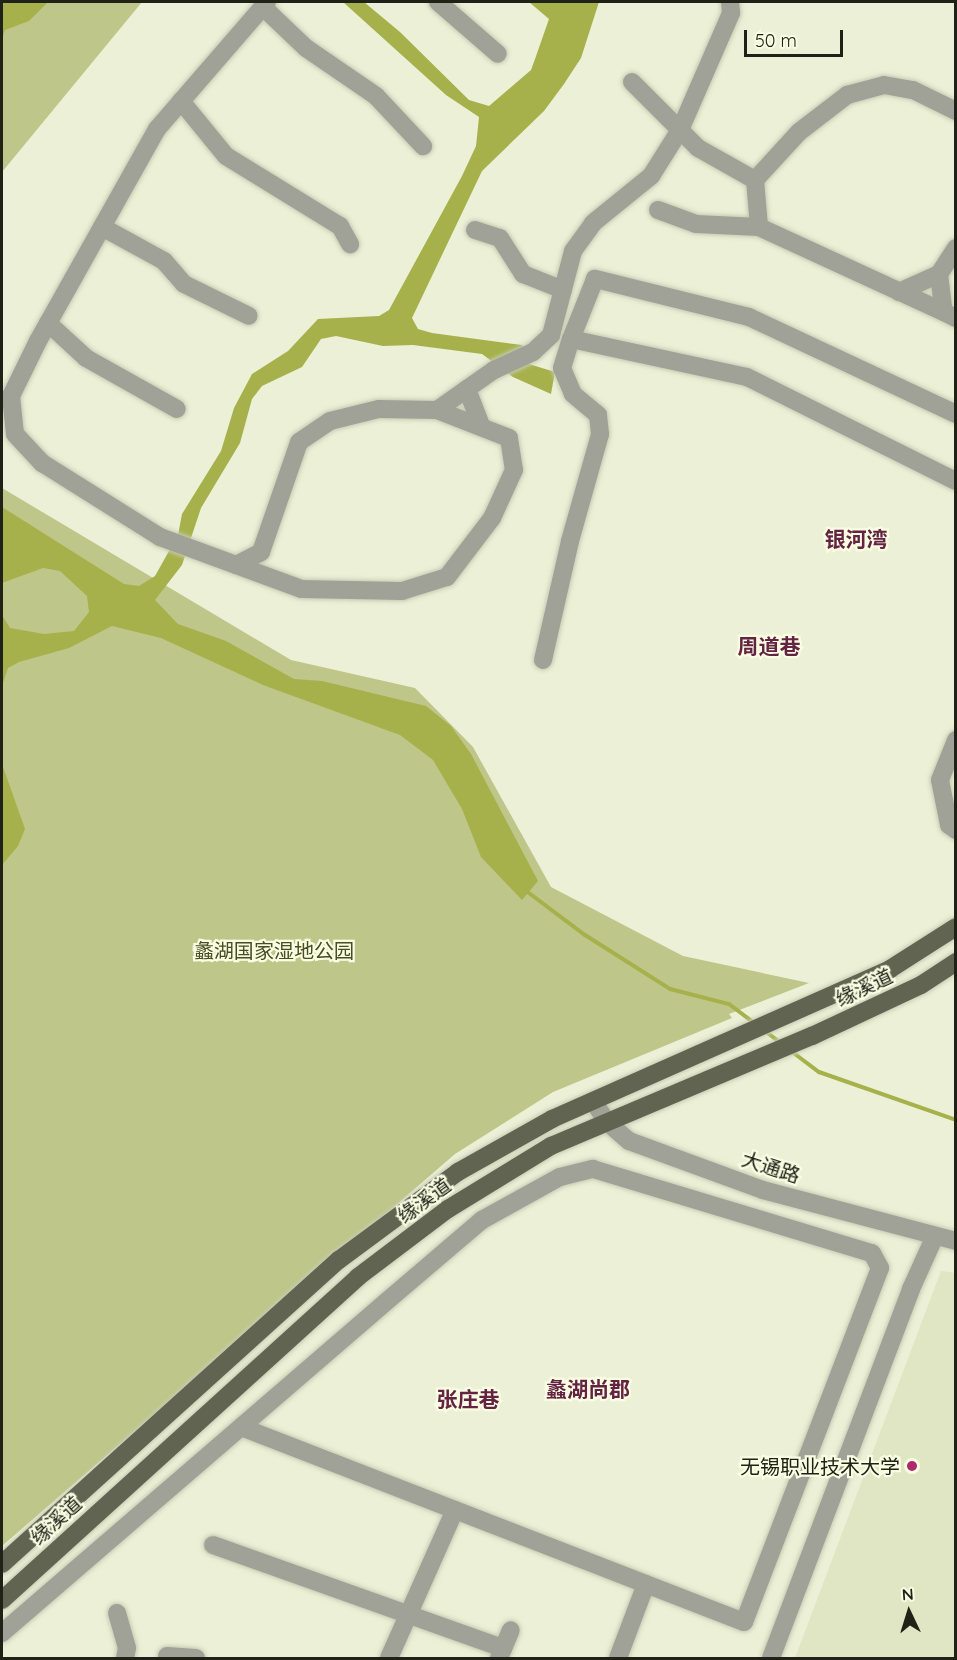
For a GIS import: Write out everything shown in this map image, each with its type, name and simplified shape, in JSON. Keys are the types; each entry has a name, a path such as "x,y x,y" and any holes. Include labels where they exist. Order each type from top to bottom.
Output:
{"main road":[{"name":"缘溪道","path":"2,1564 339,1260 468,1166 514,1137 788,1017 890,969 956,927"},
{"name":"缘溪道","path":"2,1600 358,1277 501,1174 551,1146 812,1036 921,985 956,962"}],"street":[{"path":"438,2 498,54"},
{"path":"437,410 494,370 533,352 551,335 573,251 593,223 651,176 680,130 724,32 731,13 730,2"},
{"path":"269,578 261,552 299,442 339,418 379,409 437,410 509,438 514,470 492,518 447,577 402,591 301,589 269,578 171,541 42,463 15,434 11,396 48,323 157,129 265,5 306,48 376,96 423,146"},
{"path":"632,82 698,148 755,180"},
{"path":"759,227 755,180 799,132 847,95 884,85 913,90 956,111"},
{"path":"181,101 226,156 340,226 350,244"},
{"path":"658,210 696,224 759,227 950,315"},
{"path":"102,226 164,261 184,284 249,316"},
{"path":"475,230 500,238 523,274 563,290"},
{"path":"900,292 939,274 956,248"},
{"path":"939,274 950,315"},
{"path":"543,660 570,541 600,434 598,415 573,394 562,368 595,279 749,317 956,414"},
{"path":"48,323 86,358 177,409"},
{"path":"571,339 747,377 956,481"},
{"path":"467,389 481,426"},
{"path":"236,565 261,552"},
{"path":"956,740 940,780 949,825 956,830"},
{"name":"大通路","path":"593,1101 607,1122 629,1142 763,1190 934,1238 956,1241"},
{"path":"2,1633 240,1427 482,1220 560,1177 593,1169 872,1253 880,1268 744,1622 240,1427"},
{"path":"771,1659 911,1289 934,1238"},
{"path":"389,1659 406,1613 455,1510"},
{"path":"213,1545 406,1613 501,1653 511,1630"},
{"path":"618,1659 646,1584"},
{"path":"117,1613 127,1648 125,1659"},
{"path":"168,1656 196,1659"}],"shaded area":[{"path":"2,2 48,2 29,21 5,30 2,39"},
{"path":"343,2 364,2 400,32 469,100 489,106 531,70 549,19 529,2 599,2 581,58 564,84 544,111 482,171 412,318 418,329 432,333 522,345 529,364 555,372 551,394 513,377 482,354 413,345 383,346 336,336 321,339 302,367 262,386 252,399 240,443 201,508 182,565 155,600 178,624 226,641 294,679 322,681 426,706 451,726 471,754 538,881 522,900 481,857 462,809 433,760 400,735 263,685 161,638 112,626 69,648 19,662 8,668 2,686 2,615 10,628 44,634 74,631 89,612 87,596 60,571 43,568 2,583 2,507 124,584 139,586 155,576 178,535 182,514 221,451 234,408 252,374 288,351 318,319 379,316 389,310 462,176 476,146 479,117 446,95"},
{"path":"2,764 25,829 18,846 2,865"},
{"name":"无锡职业技术大学","path":"941,1271 956,1273 955,1658 795,1658"}],"green space":[{"path":"2,2 142,2 2,172"},
{"name":"蠡湖国家湿地公园","path":"2,488 291,660 415,688 473,747 551,887 683,956 809,983 729,1014 732,1018 553,1092 455,1154 2,1546"}],"waterway":[{"path":"525,890 585,935 670,989 729,1004 754,1023"},
{"path":"765,1031 781,1043"},
{"path":"791,1051 819,1072 956,1120"}],"place":[{"name":"无锡职业技术大学","path":"912,1466"}],"district":[{"name":"银河湾","path":"856,539"},
{"name":"周道巷","path":"769,646"},
{"name":"蠡湖尚郡","path":"588,1389"},
{"name":"张庄巷","path":"468,1399"}]}
